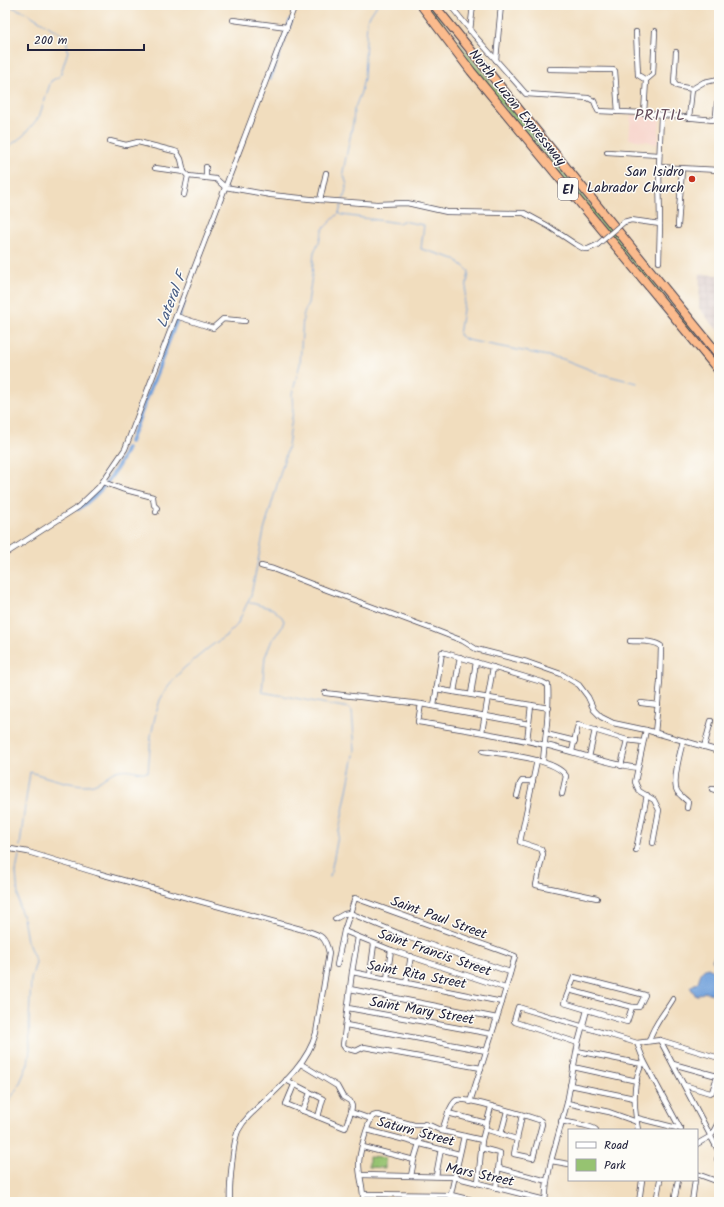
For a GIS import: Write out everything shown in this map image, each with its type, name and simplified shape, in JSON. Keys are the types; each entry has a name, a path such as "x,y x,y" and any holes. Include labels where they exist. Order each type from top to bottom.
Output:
{"highway":[{"name":"North Luzon Expressway","path":"421,5 476,77 719,371"},
{"name":"North Luzon Expressway","path":"434,5 719,355"}],"street":[{"path":"5,554 78,507 105,483 126,449 178,316 295,5"},
{"path":"450,5 470,31 526,94 588,98 594,101 598,111 644,113 713,120 716,116 717,103 719,103"},
{"path":"470,31 473,5"},
{"path":"496,60 501,5"},
{"path":"233,20 287,26"},
{"path":"644,113 646,80 653,74 655,31"},
{"path":"636,32 638,75 646,80"},
{"path":"676,52 674,83 676,86 692,89 704,82 719,79"},
{"path":"549,69 615,71 618,112"},
{"path":"689,118 692,89"},
{"path":"659,262 659,155 661,115"},
{"path":"110,141 126,145 138,142 177,152 186,174 184,195"},
{"path":"607,152 659,155"},
{"path":"659,167 719,170"},
{"path":"155,168 216,179 226,187 271,195 377,204 407,203 447,212 524,213 548,226 575,244 588,249 597,245 624,222 631,220 660,224"},
{"path":"206,168 206,178"},
{"path":"678,226 682,169"},
{"path":"320,200 326,173"},
{"path":"178,316 213,328 223,319 245,320"},
{"path":"105,483 153,497 154,505 157,508 156,512"},
{"path":"261,566 273,568 327,590 438,631 463,641 476,649 527,662 561,674 579,685 600,717 620,725 646,730 719,751"},
{"path":"630,641 652,642 661,646 662,661 655,733"},
{"path":"434,706 442,652 548,685 549,708 543,762"},
{"path":"454,692 460,657"},
{"path":"471,694 476,662"},
{"path":"482,732 493,667"},
{"path":"436,689 549,708"},
{"path":"325,693 421,704 529,724"},
{"path":"641,702 658,705"},
{"path":"421,704 418,722 528,741 621,766 638,768"},
{"path":"528,741 531,705"},
{"path":"704,747 711,721"},
{"path":"572,752 578,725 628,740 643,742"},
{"path":"589,757 595,730"},
{"path":"646,730 635,782 639,791 654,800 659,810 653,843"},
{"path":"546,734 575,741"},
{"path":"621,766 628,740"},
{"path":"683,741 679,759 676,788 682,797 688,802 687,808"},
{"path":"483,751 537,760 564,773 566,776 562,794"},
{"path":"537,760 520,842 541,849 543,854 536,885 597,898"},
{"path":"517,796 522,781 533,781"},
{"path":"712,789 719,791"},
{"path":"636,850 647,795"},
{"path":"5,848 28,852 97,873 321,935 327,944 329,953 316,1033 311,1048 301,1064 242,1123 237,1132 233,1156 230,1202"},
{"name":"Saint Paul Street","path":"350,913 355,898 515,956 510,972"},
{"path":"335,919 344,914 350,913 407,937 510,972 470,1102"},
{"path":"337,965 344,931 350,913"},
{"name":"Saint Francis Street","path":"344,931 374,944 505,988"},
{"path":"358,936 343,1045 345,1048 356,1051 364,1047 481,1068"},
{"path":"370,975 374,944"},
{"path":"387,979 391,950"},
{"path":"406,982 411,956"},
{"name":"Saint Rita Street","path":"352,972 502,1002"},
{"path":"569,990 632,1007 639,1007 645,995 574,977 569,990 564,1003 627,1022 632,1007"},
{"path":"350,990 497,1018"},
{"path":"649,1041 653,1028 673,999"},
{"path":"578,1042 515,1022 519,1007 637,1043 660,1040 719,1058"},
{"name":"Saint Mary Street","path":"348,1008 492,1034"},
{"path":"545,1201 551,1161 566,1103 578,1042 587,1010"},
{"path":"346,1025 486,1051"},
{"path":"660,1040 719,1152"},
{"path":"637,1043 643,1063 680,1129"},
{"path":"577,1051 643,1063"},
{"path":"638,1129 634,1098 637,1080 643,1063"},
{"path":"294,1085 286,1104 345,1128 351,1112 352,1106 350,1101 343,1097 337,1086 301,1064"},
{"path":"673,1064 718,1074 714,1090 710,1093 684,1085"},
{"path":"573,1067 637,1080"},
{"path":"286,1080 323,1099 318,1117"},
{"path":"570,1085 634,1098"},
{"path":"303,1111 310,1093"},
{"path":"442,1131 448,1113 457,1100 507,1110 541,1121 533,1158 514,1154 522,1115"},
{"path":"566,1103 677,1129"},
{"path":"478,1183 482,1140 490,1107"},
{"path":"501,1134 507,1110"},
{"path":"351,1112 372,1117 376,1115 417,1125 424,1124 442,1131 482,1140"},
{"path":"448,1113 486,1123"},
{"path":"362,1202 364,1194 359,1163 367,1130 372,1117"},
{"path":"561,1121 578,1128 589,1126 595,1129"},
{"path":"698,1143 711,1136 719,1121"},
{"path":"411,1176 424,1124"},
{"name":"Saturn Street","path":"367,1130 459,1154"},
{"path":"485,1130 516,1139"},
{"path":"449,1202 464,1136"},
{"path":"363,1147 414,1160"},
{"path":"481,1148 500,1153 496,1188"},
{"path":"436,1176 441,1150"},
{"path":"719,1155 717,1159 719,1162"},
{"path":"551,1161 568,1164"},
{"path":"499,1168 547,1181"},
{"path":"698,1174 719,1182"},
{"name":"Mars Street","path":"360,1175 454,1177 545,1201"},
{"path":"639,1202 642,1181"},
{"path":"656,1202 660,1181"},
{"path":"674,1202 678,1181"},
{"path":"692,1202 695,1181"},
{"path":"364,1194 451,1195 480,1202"}],"shaded area":[{"path":"631,115 660,117 658,144 629,139"},
{"path":"700,274 719,275 719,332 699,308"}],"green space":[{"path":"423,5 429,5 506,102 719,361 719,369 502,105"},
{"path":"369,1157 385,1158 385,1168 369,1167"}],"water":[{"path":"719,941 719,964 715,964 712,960 716,953 715,945"},
{"path":"708,968 719,974 719,992 712,994 705,992 696,996 690,987 698,982 702,971"}],"waterway":[{"path":"5,152 11,145 24,135 39,117 51,81 60,76 68,51 66,37 27,13 12,7 11,5"},
{"path":"343,201 347,185 343,172 353,123 354,110 361,92 364,78 367,20 377,5"},
{"name":"Lateral F","path":"270,78 291,20"},
{"path":"20,846 30,772 63,782 82,785 96,783 120,770 148,772 151,736 155,717 160,700 168,686 183,669 227,635 237,625 251,595 264,531 288,446 293,411 292,394 300,364 303,316 308,303 314,252 323,229 339,213 342,204"},
{"path":"339,213 342,215 399,223 402,221 424,225 421,249 455,259 469,271 459,335 467,340 563,359 601,374 637,383"},
{"name":"Lateral F","path":"130,442 184,301"},
{"name":"Lateral F","path":"78,509 94,497 107,482 118,466 127,448"},
{"path":"248,602 273,609 282,617 284,621 281,629 272,640 265,657 262,692 349,708 352,711 355,750 330,877"},
{"path":"5,1108 19,1085 28,1064 30,1049 29,1021 31,979 36,962 27,941 23,917 19,907 16,872 19,855"}],"place":[{"name":"San Isidro Labrador Church","path":"692,179"}],"district":[{"name":"PRITIL","path":"660,114"}]}
